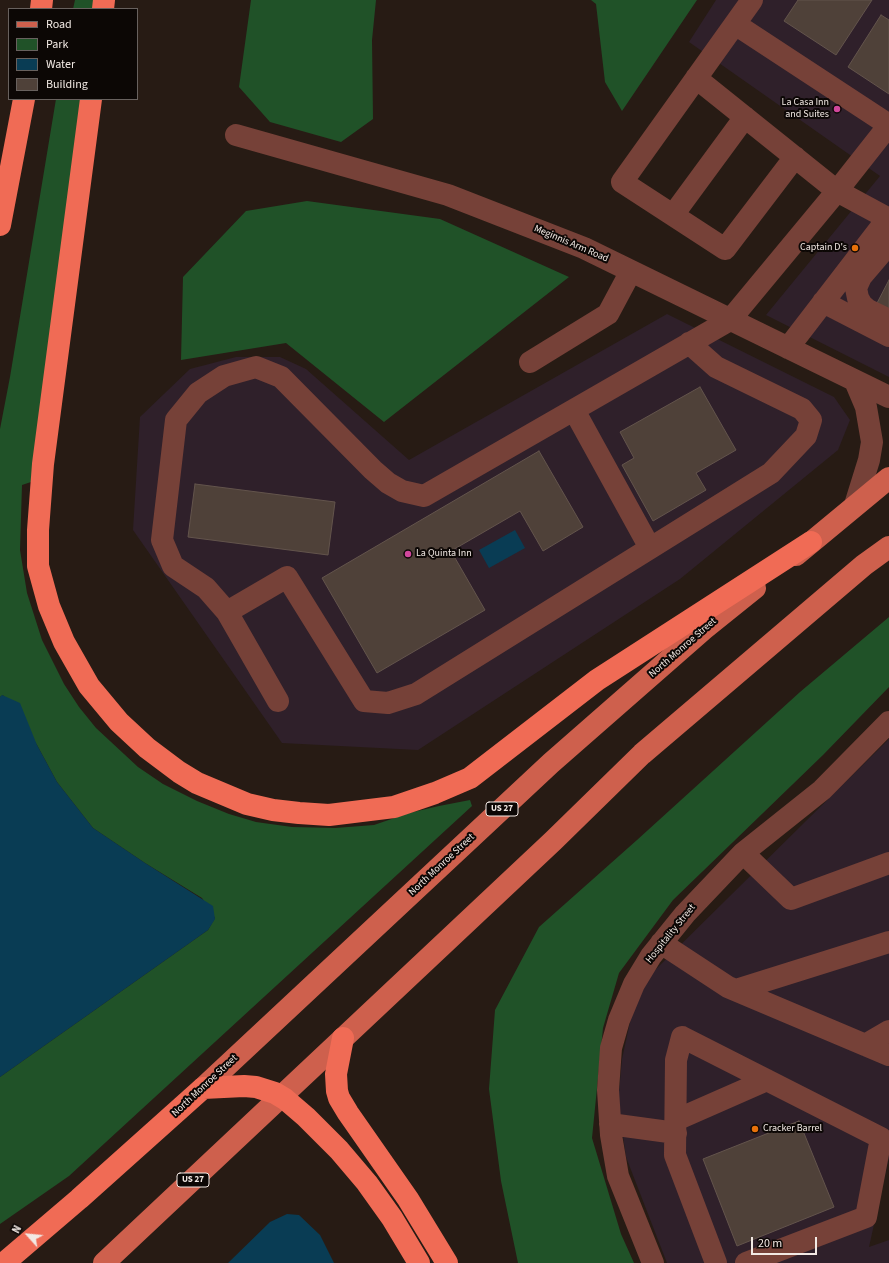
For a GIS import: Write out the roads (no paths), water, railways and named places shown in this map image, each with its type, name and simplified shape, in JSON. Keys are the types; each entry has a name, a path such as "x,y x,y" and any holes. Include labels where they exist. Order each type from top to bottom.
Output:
{"highway":[{"path":"0,226 24,100"},
{"path":"91,100 43,464 38,530 38,566 49,606 64,642 90,686 119,722 147,748 179,772 197,783 247,804 273,810 299,813 329,815 394,807 435,793 470,778 597,680 811,542"},
{"path":"343,1038 336,1074 339,1098 408,1199 448,1263"},
{"path":"203,1088 250,1086 268,1090 281,1096 306,1117 339,1150 392,1218 419,1263"},
{"name":"North Monroe Street","path":"4,1263 79,1199 203,1088"}],"main road":[{"name":"North Monroe Street","path":"203,1088 552,763 704,629 889,478"},
{"name":"US 27","path":"104,1263 547,846 642,754 864,565 889,546"}],"street":[{"path":"752,0 622,182 725,249 795,157"},
{"path":"278,700 227,612 206,588 173,566 162,540 176,420 198,393 224,376 256,367 281,377 373,470 388,483 402,491 424,496 730,320 837,191 889,125 735,24"},
{"path":"696,78 837,191 889,218 788,348"},
{"path":"673,215 745,117"},
{"name":"Meginnis Arm Road","path":"236,135 448,195 584,248 889,397"},
{"path":"889,244 861,277 856,288 858,298 862,305 868,310 889,320"},
{"path":"530,362 608,314 631,271"},
{"path":"823,302 889,336"},
{"path":"227,612 287,577 364,701 388,703 416,694 771,473 806,436 811,420 802,409 716,366 690,343"},
{"path":"855,381 866,407 872,442 869,460 855,505"},
{"path":"574,410 650,548"},
{"name":"Hospitality Street","path":"653,1263 618,1176 610,1124 608,1090 611,1048 619,1020 634,984 651,956 685,914 743,853 822,790 889,722"},
{"path":"743,853 791,899 889,863"},
{"path":"736,990 889,942"},
{"path":"661,943 728,987 889,1055"},
{"path":"865,1045 889,1031"},
{"path":"716,1263 675,1155 676,1060 682,1036 881,1138 866,1218 746,1263"},
{"path":"610,1124 676,1127 767,1080"}],"water":[{"path":"515,530 525,548 489,568 479,550"},
{"path":"2,695 20,703 37,745 57,782 93,828 213,906 215,919 208,930 0,1077 0,697"},
{"path":"287,1214 299,1215 320,1235 334,1263 228,1263 270,1222"}],"place":[{"name":"La Casa Inn and Suites","path":"837,109"},
{"name":"Captain D's","path":"855,248"},
{"name":"La Quinta Inn","path":"408,554"},
{"name":"Cracker Barrel","path":"755,1129"}]}
